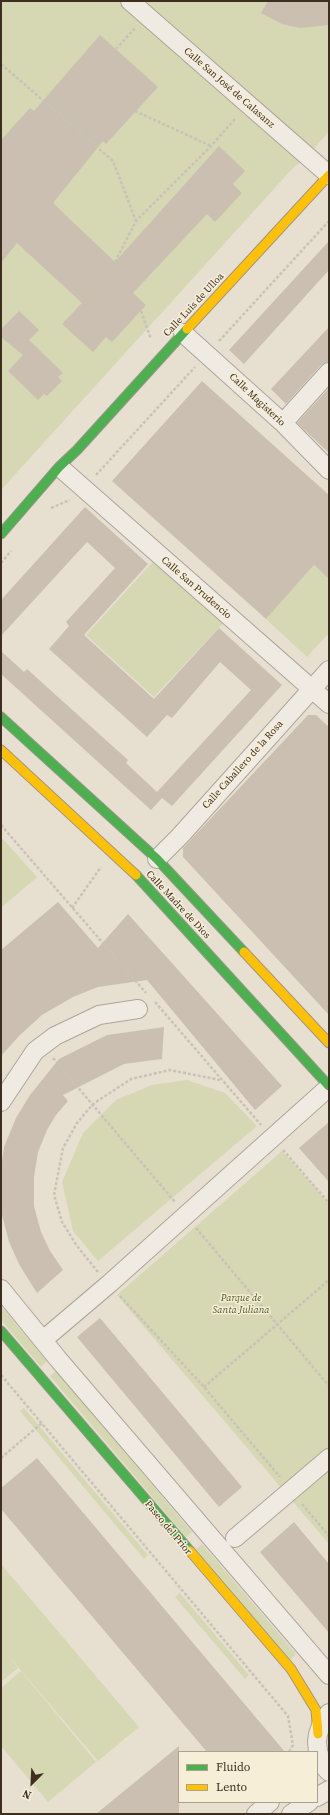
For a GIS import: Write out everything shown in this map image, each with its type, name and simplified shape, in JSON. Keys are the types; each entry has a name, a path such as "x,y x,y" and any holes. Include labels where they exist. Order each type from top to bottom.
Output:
{"main road":[{"name":"Calle Luis de Ulloa","path":"1,534 59,467 77,450 329,175"},
{"name":"Calle Luis de Ulloa","path":"38,493 64,471 77,450"},
{"name":"Calle Madre de Dios","path":"1,717 157,859 329,1043"},
{"name":"Calle Madre de Dios","path":"1,750 136,876 329,1087"},
{"name":"Paseo del Prior","path":"1,1331 291,1669 316,1710 318,1746"}],"street":[{"name":"Calle San José de Calasanz","path":"130,1 329,175"},
{"name":"Calle Magisterio","path":"183,333 283,423 329,470"},
{"path":"283,423 329,372"},
{"name":"Calle San Prudencio","path":"64,471 329,704"},
{"name":"Calle Caballero de la Rosa","path":"157,859 180,836 329,670"},
{"path":"1,1102 35,1051 55,1036 99,1015 138,1009"},
{"path":"43,1340 109,1284 329,1087"},
{"path":"1,1289 329,1675"},
{"path":"235,1538 329,1458"},
{"path":"329,1713 323,1720 318,1746 322,1764 329,1772"},
{"path":"318,1796 329,1790"},
{"path":"256,1814 269,1803"},
{"path":"291,1814 308,1803"}],"path":[{"path":"116,49 146,16"},
{"path":"1,64 113,161 136,221"},
{"path":"50,125 65,106"},
{"path":"135,111 211,146"},
{"path":"115,262 136,221 211,146 236,118"},
{"path":"49,508 89,493 94,477 329,221"},
{"path":"141,311 159,359"},
{"path":"1,563 15,546"},
{"path":"1,825 220,1080 329,1202"},
{"path":"72,908 112,852"},
{"path":"220,1080 170,1070 132,1079 93,1104 77,1123 63,1148 54,1195 62,1222 77,1246 109,1284 204,1386 329,1536"},
{"path":"204,1386 329,1280"},
{"path":"1,1375 288,1716 293,1745 290,1751"},
{"path":"1,1458 42,1423"}],"green space":[{"path":"1,1 329,1 329,131 308,156 292,169 1,490"},
{"path":"159,555 229,617 154,697 86,635"},
{"path":"314,565 329,579 329,633 307,657 266,619"},
{"path":"1,837 37,877 1,908"},
{"path":"187,1080 225,1093 257,1126 98,1261 73,1231 62,1182 83,1133 116,1100 152,1085"},
{"name":"Parque de Santa Juliana","path":"282,1151 329,1204 329,1544 117,1295"},
{"path":"1,1306 47,1361 41,1367 1,1320"},
{"path":"56,1371 192,1532 186,1537 50,1376"},
{"path":"24,1408 148,1555 144,1559 20,1411"},
{"path":"202,1544 296,1654 290,1660 196,1549"},
{"path":"1,1564 139,1727 98,1761 7,1654 18,1668 1,1682"},
{"path":"180,1593 249,1675 245,1679 175,1597"},
{"path":"21,1671 96,1762 48,1802 1,1746 1,1688"}],"building":[{"path":"268,1 329,1 329,25 300,28 282,24 261,13"},
{"path":"100,35 158,87 106,144 103,141 53,203 115,262 219,146 245,171 233,184 242,193 215,222 207,214 133,293 146,305 112,342 106,337 93,352 62,324 82,303 17,243 1,263 1,140 30,108 34,111"},
{"path":"329,241 329,270 244,364 229,350"},
{"path":"19,311 39,330 29,340 63,373 58,377 62,381 47,396 44,394 38,400 8,371 23,355 1,337 1,329"},
{"path":"329,327 329,362 321,365 286,404 271,389"},
{"path":"202,381 329,495 329,579 314,565 266,619 112,481"},
{"path":"329,388 329,453 297,423"},
{"path":"85,507 148,564 84,635 154,699 219,628 282,685 172,806 162,798 151,810 1,674 1,651 24,672 27,669 128,760 126,763 157,792 251,690 220,662 172,718 167,715 147,737 49,649 69,626 66,622 115,568 87,542 1,636 1,600"},
{"path":"308,715 316,715 329,727 329,1015 183,857 183,848"},
{"path":"58,902 98,948 128,914 282,1086 255,1110 147,980 98,987 73,997 42,1015 20,1035 1,1056 1,950"},
{"path":"164,1027 162,1059 124,1064 63,1095 68,1101 56,1115 47,1130 38,1152 34,1177 34,1206 41,1232 50,1251 63,1270 37,1293 20,1266 9,1242 1,1211 1,1169 4,1147 16,1118 30,1095 59,1059 107,1035"},
{"path":"329,1122 329,1182 299,1148"},
{"path":"100,1318 242,1487 219,1507 77,1337"},
{"path":"37,1458 284,1751 206,1751 1,1509 1,1488"},
{"path":"294,1522 329,1564 329,1633 260,1552"},
{"path":"179,1746 179,1814 96,1814"}],"traffic: fast":[{"path":"1,534 59,467 77,450 187,329"},
{"path":"1,717 157,859 244,952"},
{"path":"136,875 329,1086"},
{"path":"1,1331 190,1551"}],"traffic: slow":[{"path":"187,329 329,175"},
{"path":"1,750 136,875"},
{"path":"244,952 329,1043"},
{"path":"190,1551 291,1669 316,1710 318,1734"}]}
